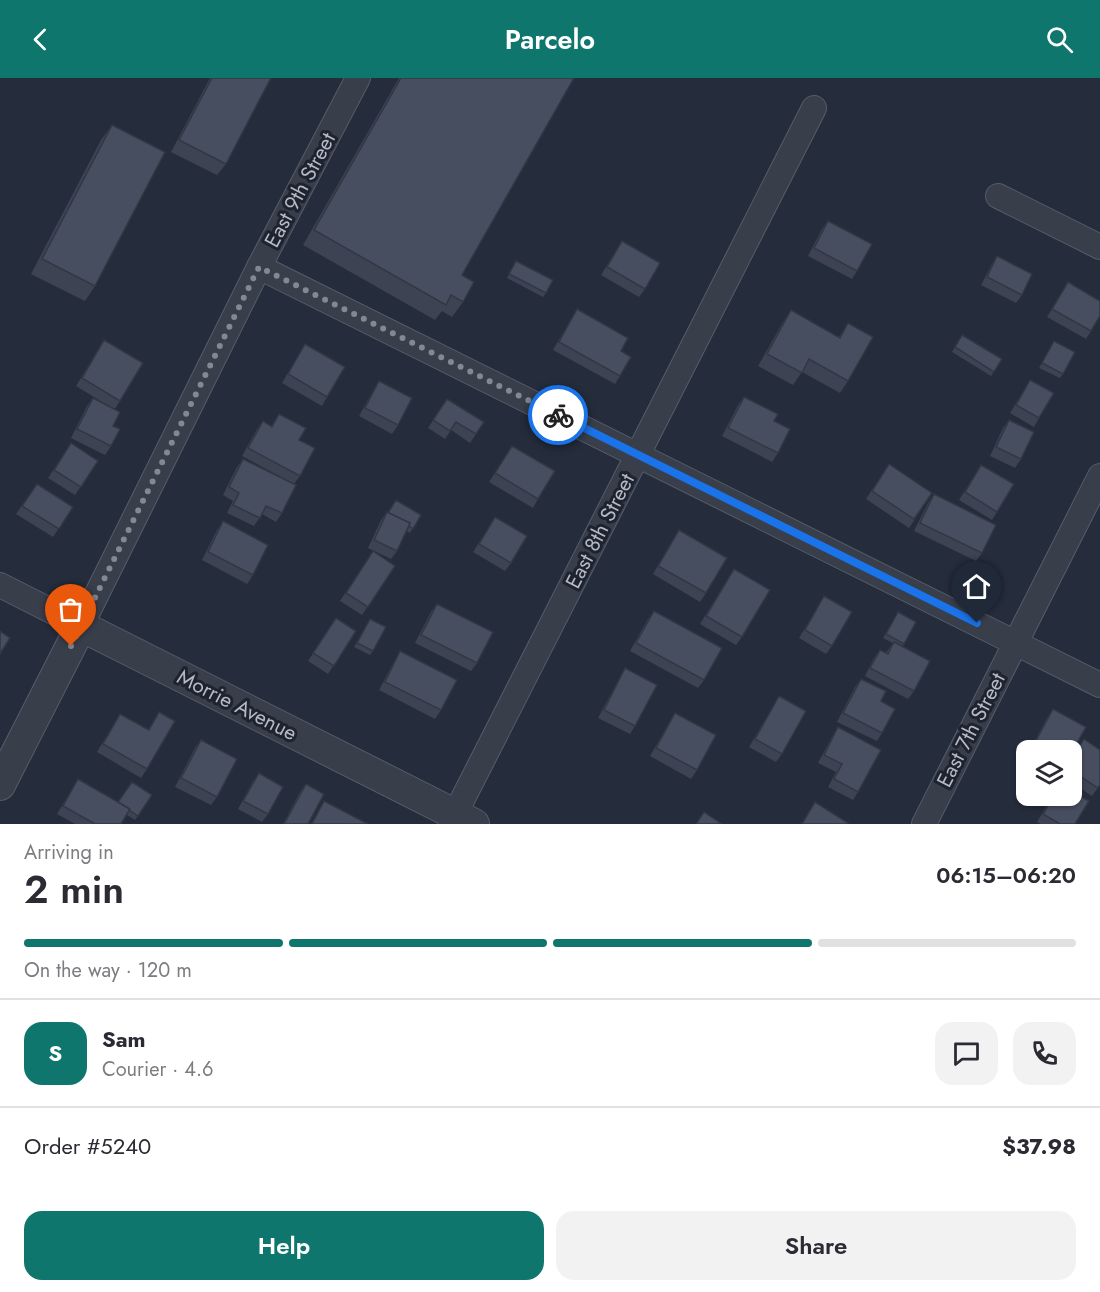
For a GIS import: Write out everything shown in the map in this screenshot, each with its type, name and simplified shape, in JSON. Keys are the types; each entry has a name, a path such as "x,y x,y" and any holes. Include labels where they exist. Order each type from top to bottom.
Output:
{"street":[{"name":"East 9th Street","path":"0,785 259,267 358,78"},
{"name":"East 8th Street","path":"459,821 639,455 814,108"},
{"path":"998,196 1100,247"},
{"path":"259,267 1100,685"},
{"name":"East 7th Street","path":"924,824 1100,476"},
{"name":"Morrie Avenue","path":"0,585 459,821"}],"building":[{"path":"212,78 271,78 226,164 179,140"},
{"path":"401,78 574,78 462,275 474,282 463,302 451,295 446,305 314,230"},
{"path":"112,125 165,152 95,286 42,259"},
{"path":"828,221 872,244 857,271 814,248"},
{"path":"622,241 660,263 645,289 607,267"},
{"path":"997,256 1032,274 1022,295 987,277"},
{"path":"516,261 553,280 546,293 509,274"},
{"path":"1068,282 1100,301 1100,316 1091,331 1052,309"},
{"path":"577,309 628,338 621,351 631,357 620,376 559,342"},
{"path":"791,310 840,338 848,323 873,337 848,381 809,359 802,373 767,354"},
{"path":"962,335 1002,359 994,372 955,347"},
{"path":"104,340 143,363 120,401 82,378"},
{"path":"1054,341 1075,352 1063,374 1042,363"},
{"path":"305,344 345,367 327,397 288,374"},
{"path":"1030,380 1054,393 1039,418 1016,405"},
{"path":"379,381 412,398 398,425 365,408"},
{"path":"744,397 778,414 774,421 790,429 778,453 728,428"},
{"path":"93,398 120,412 113,426 120,429 111,446 77,429"},
{"path":"447,399 484,422 476,434 456,422 450,431 433,420"},
{"path":"279,414 306,428 299,440 315,448 300,476 248,448 263,421 272,427"},
{"path":"1009,420 1034,432 1021,459 996,447"},
{"path":"71,443 98,461 81,487 54,470"},
{"path":"512,446 555,471 538,499 495,473"},
{"path":"243,459 296,485 282,513 266,506 260,518 233,505 239,493 229,487"},
{"path":"889,464 932,493 914,519 872,491"},
{"path":"981,465 1014,484 997,512 965,492"},
{"path":"37,484 73,507 59,529 22,506"},
{"path":"934,494 996,525 982,553 920,523"},
{"path":"396,500 421,515 413,529 409,526 410,523 388,513"},
{"path":"387,512 410,523 397,551 374,540"},
{"path":"495,517 527,536 511,563 479,544"},
{"path":"223,521 268,545 253,575 208,552"},
{"path":"679,530 727,558 706,593 658,566"},
{"path":"373,551 395,566 368,607 346,593"},
{"path":"734,569 770,590 742,637 706,616"},
{"path":"824,596 852,612 832,646 805,630"},
{"path":"437,604 493,632 477,663 421,635"},
{"path":"654,611 722,648 704,680 636,643"},
{"path":"898,612 916,622 904,644 886,634"},
{"path":"336,618 356,631 334,666 313,653"},
{"path":"370,619 386,627 373,651 357,643"},
{"path":"0,631 10,638 0,654"},
{"path":"894,642 930,661 914,691 870,668 880,650 888,654"},
{"path":"400,651 457,680 441,710 385,682"},
{"path":"625,668 657,685 635,726 604,710"},
{"path":"861,679 886,691 881,701 895,709 882,733 843,713"},
{"path":"779,696 806,711 782,754 755,739"},
{"path":"1053,709 1086,727 1079,740 1036,740"},
{"path":"159,712 175,721 147,769 103,744 120,714 149,730"},
{"path":"675,713 716,735 697,770 656,748"},
{"path":"838,727 881,750 858,792 834,779 842,764 824,755"},
{"path":"1084,739 1100,750 1100,785 1098,788 1082,777 1082,742"},
{"path":"201,740 237,759 217,797 181,778"},
{"path":"259,773 283,787 268,814 243,801"},
{"path":"78,779 130,809 121,824 95,824 63,806"},
{"path":"132,782 152,795 138,816 118,802"},
{"path":"306,784 324,794 308,824 284,824"},
{"path":"1082,797 1089,801 1075,824 1060,824 1043,814 1048,806 1082,806"},
{"path":"324,801 368,824 312,824"},
{"path":"815,802 848,823 802,824"},
{"path":"704,812 722,824 696,824"}],"way so far":[{"path":"71,646 259,267 558,415"}],"route":[{"path":"558,415 977,623"}]}
